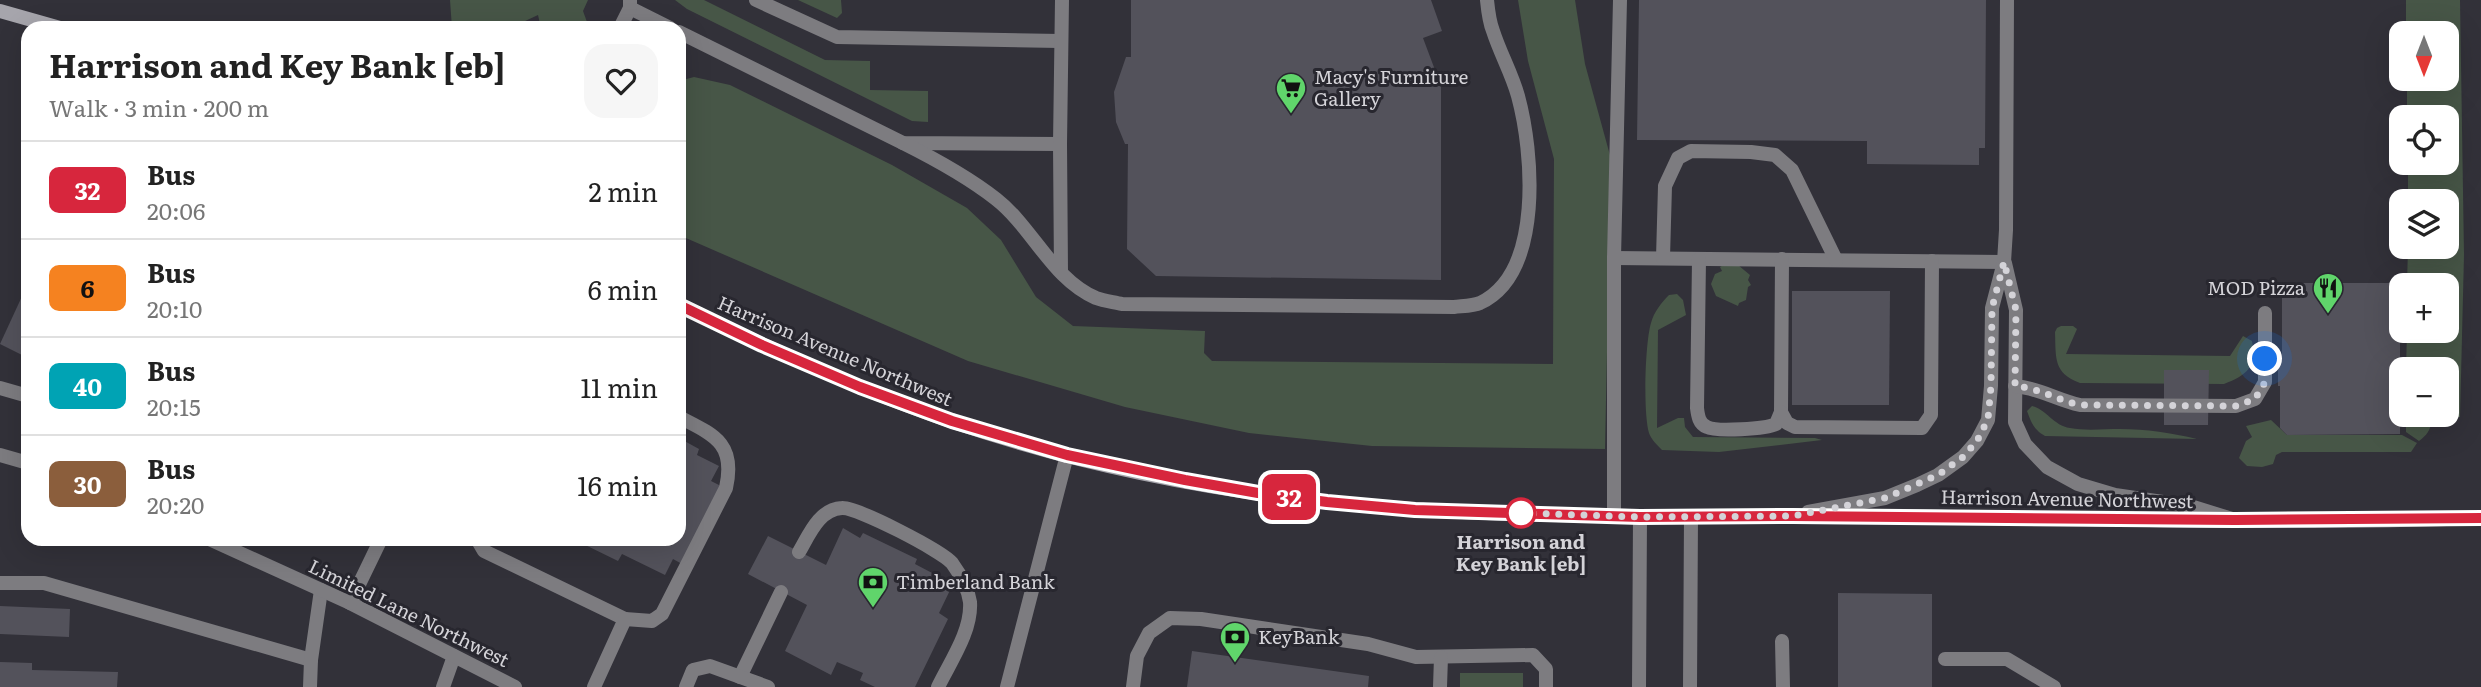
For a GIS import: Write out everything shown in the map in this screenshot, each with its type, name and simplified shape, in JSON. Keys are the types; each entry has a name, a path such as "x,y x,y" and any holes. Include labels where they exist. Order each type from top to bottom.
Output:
{"main road":[{"path":"0,11 35,21"},
{"name":"Harrison Avenue Northwest","path":"686,308 860,387 952,421 1067,455 1185,480 1327,502 1415,510 1640,517 2235,520 2481,518"}],"street":[{"path":"756,0 837,37 1060,41"},
{"path":"1061,272 1062,0"},
{"path":"686,35 939,162 997,200 1028,231 1073,285 1097,299 1122,304 1454,307 1480,303 1501,288 1514,269 1524,236 1529,197 1529,150 1517,94 1492,28 1487,0"},
{"path":"1614,515 1614,258 1620,0"},
{"path":"1793,516 1885,498 1938,475 1963,457 1977,441 1988,419 1992,308 2004,262 2007,0"},
{"path":"623,21 630,4 658,21"},
{"path":"903,143 1060,144"},
{"path":"1663,258 1665,187 1678,158 1691,152 1739,152 1775,155 1792,170 1836,260"},
{"path":"1614,258 2004,262"},
{"path":"1699,259 1697,408 1699,421 1708,428 1766,428 1776,424 1781,412 1782,259"},
{"path":"1781,412 1787,422 1795,427 1922,428 1931,415 1932,261"},
{"path":"2004,262 2016,310 2015,422 2025,444 2047,467 2078,484 2115,495 2190,506 2235,520"},
{"path":"2015,386 2032,387 2063,401 2080,405 2236,406 2255,399 2265,382 2265,313"},
{"path":"0,388 21,394"},
{"path":"481,546 484,551 625,619 652,621 662,614 726,488 730,470 726,449 713,434 686,420"},
{"path":"0,455 21,461"},
{"path":"1007,687 1067,455"},
{"path":"799,552 814,524 828,512 843,507 859,512 931,548 950,561 963,580 970,603 965,630 937,687"},
{"path":"1690,687 1691,516"},
{"path":"1639,687 1640,517"},
{"name":"Limited Lane Northwest","path":"224,546 350,603 515,687"},
{"path":"350,603 378,546"},
{"path":"0,583 44,583 311,660"},
{"path":"310,687 321,590"},
{"path":"740,677 781,592"},
{"path":"1133,687 1137,656 1149,633 1170,618 1201,619 1368,644 1416,657 1533,655 1546,669 1546,687"},
{"path":"594,687 625,619"},
{"path":"1782,641 1783,687"},
{"path":"443,687 454,656"},
{"path":"1440,687 1441,657"},
{"path":"1945,659 2007,659 2035,683 2054,687"},
{"path":"686,687 693,670 710,666 768,687"}],"green space":[{"path":"450,0 588,0 583,11 587,21 539,21 538,15 525,21 452,21"},
{"path":"675,0 704,0 825,60 870,61 870,90 928,91 928,122 912,121 687,9"},
{"path":"798,0 841,0 842,13 837,18"},
{"path":"1518,0 1575,0 1585,64 1611,159 1605,449 1372,446 1249,433 1125,407 968,361 686,238 686,79 694,77 730,85 892,165 967,208 1001,240 1036,297 1073,326 1205,331 1204,353 1212,361 1553,364 1554,159 1528,61"},
{"path":"2406,0 2460,0 2464,255 2460,417 2459,357 2406,357 2407,343 2459,343 2459,273 2407,273 2408,259 2459,259 2459,189 2408,189 2408,175 2459,175 2459,105 2407,105 2407,91 2459,91 2459,21 2406,21"},
{"path":"1727,263 1738,265 1750,275 1748,280 1751,285 1748,287 1746,300 1738,306 1716,296 1711,284 1715,274 1722,271 1720,267"},
{"path":"1677,294 1683,300 1686,315 1658,330 1657,428 1684,418 1685,427 1693,437 1822,440 1719,452 1662,450 1654,442 1647,423 1647,346 1656,311 1669,295"},
{"path":"2061,326 2073,326 2077,329 2066,354 2230,356 2243,336 2252,341 2253,357 2244,373 2224,384 2080,383 2065,374 2058,364 2055,332"},
{"path":"2032,406 2042,410 2064,427 2139,430 2197,439 2045,436 2030,419 2027,411"},
{"path":"2271,420 2287,435 2402,435 2417,443 2411,452 2282,452 2276,455 2273,464 2262,467 2247,466 2239,458 2246,441 2252,437 2246,426"},
{"path":"2406,427 2430,427 2419,441 2406,432"},
{"path":"1460,673 1523,673 1523,687 1460,687"}],"building":[{"path":"1131,0 1431,0 1442,31 1423,38 1441,86 1441,280 1156,276 1127,249 1128,144 1125,144 1116,122 1114,92 1126,57 1131,57"},
{"path":"1639,0 1986,0 1985,148 1979,148 1979,165 1867,164 1867,141 1637,140"},
{"path":"2282,283 2389,283 2389,343 2400,343 2400,357 2389,357 2389,427 2400,427 2400,434 2287,435 2280,428 2278,356 2282,356"},
{"path":"1792,291 1890,291 1889,405 1792,405"},
{"path":"21,298 21,354 0,344"},
{"path":"2164,370 2209,370 2208,425 2164,425"},
{"path":"686,442 699,449 697,455 719,466 711,481 721,486 682,564 673,559 665,575 622,554 618,561 587,546 686,546"},
{"name":"Timberland Bank","path":"843,528 860,538 863,533 917,559 915,564 953,584 939,613 948,619 915,687 875,687 860,680 863,673 837,662 831,675 785,651 807,605 748,574 768,536 826,565"},
{"path":"1838,593 1932,594 1932,687 1838,687"},
{"path":"0,606 70,609 69,637 0,634"},
{"name":"KeyBank","path":"1192,651 1369,676 1368,687 1187,687"},
{"path":"0,662 32,663 32,670 118,672 117,687 0,687"}],"bus line":[{"name":"32","path":"686,308 860,387 952,421 1067,455 1185,480 1327,502 1415,510 1640,517 2235,520 2481,518"}],"place":[{"name":"Macy's Furniture Gallery","path":"1291,115"},
{"name":"MOD Pizza","path":"2328,315"},
{"name":"Harrison and Key Bank [eb]","path":"1521,513"},
{"name":"Timberland Bank","path":"873,609"},
{"name":"KeyBank","path":"1235,664"}],"route":[{"path":"1521,513 1640,517 1793,516 1885,498 1938,475 1963,457 1977,441 1988,419 1992,308 2004,262 2016,310 2015,386 2032,387 2063,401 2080,405 2236,406 2255,399 2265,382 2265,359"}]}
